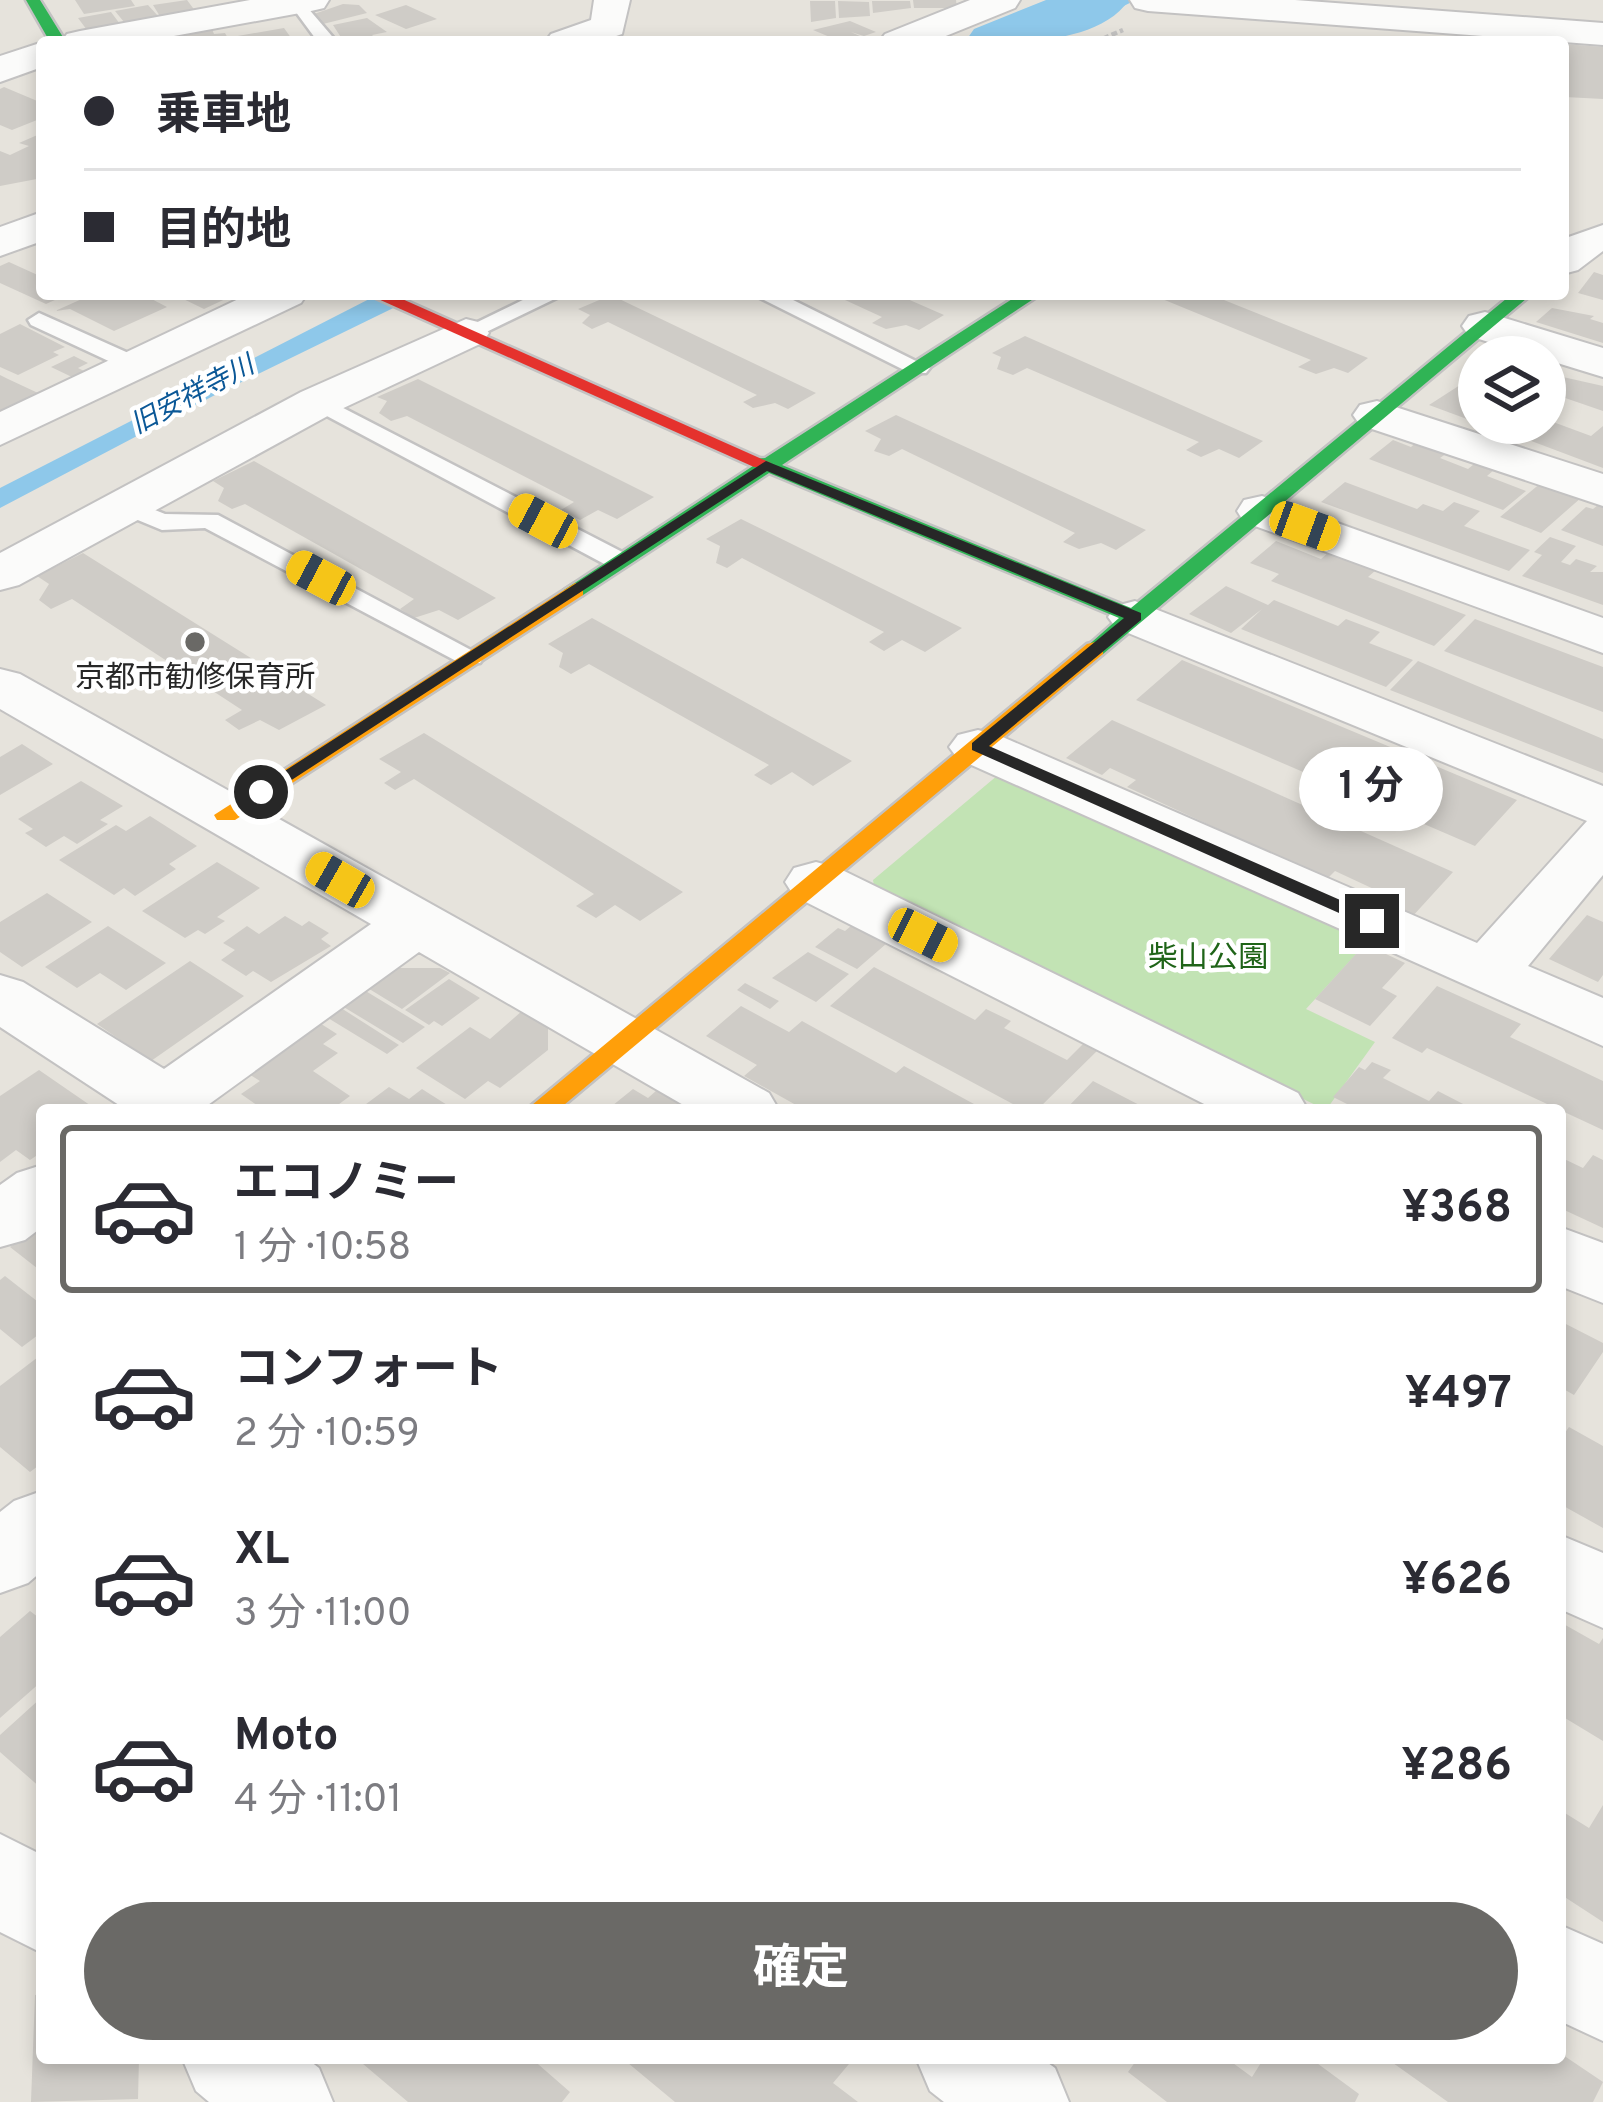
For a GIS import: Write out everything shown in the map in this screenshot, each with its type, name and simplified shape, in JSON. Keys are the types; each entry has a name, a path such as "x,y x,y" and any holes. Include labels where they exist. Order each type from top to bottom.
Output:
{"street":[{"path":"33,0 54,36"},
{"path":"582,36 609,26 612,0"},
{"path":"913,36 1001,0"},
{"path":"1162,1 1223,3 1484,34 1603,34"},
{"path":"113,36 303,2"},
{"path":"0,70 36,55"},
{"path":"0,243 36,228"},
{"path":"0,430 272,300"},
{"path":"390,300 766,465 1603,807"},
{"path":"226,814 1023,300"},
{"path":"547,1104 1516,300"},
{"path":"1485,326 1603,363"},
{"path":"0,574 455,328"},
{"path":"1377,416 1603,491"},
{"path":"1262,511 1603,637"},
{"path":"0,686 734,1104"},
{"path":"978,747 1603,1024"},
{"path":"1488,972 1603,836"},
{"path":"816,882 1262,1104"},
{"path":"163,1104 416,923"},
{"path":"0,997 157,1104"},
{"path":"0,1221 36,1194"},
{"path":"1566,1257 1603,1275"},
{"path":"0,1559 36,1529"},
{"path":"1566,1572 1603,1594"},
{"path":"0,1876 36,1905"},
{"path":"1566,1973 1603,1996"},
{"path":"237,2064 285,2102"},
{"path":"971,2064 1022,2102"}],"lane":[{"path":"303,2 324,36"},
{"path":"455,328 537,300"},
{"path":"776,300 918,368"},
{"path":"39,320 136,365"},
{"path":"318,401 619,561"},
{"path":"124,506 163,522 209,520 470,657"}],"green space":[{"name":"柴山公園","path":"998,775 1370,939 1306,1009 1375,1042 1330,1104 1314,1104 875,892 873,880"}],"water":[{"path":"1105,0 1136,0 1061,36 1026,36"},
{"path":"367,300 410,300 0,508 0,488"}],"building":[{"path":"75,0 131,0 135,6 84,14"},
{"path":"187,0 196,12 161,18 153,5"},
{"path":"913,0 956,0 957,8 914,8"},
{"path":"810,1 835,1 836,18 811,22"},
{"path":"838,1 869,2 870,16 839,18"},
{"path":"872,1 910,1 911,8 873,13"},
{"path":"343,4 359,5 367,13 323,24 314,14"},
{"path":"148,5 158,16 124,22 115,11"},
{"path":"406,5 437,19 406,29 375,15"},
{"path":"111,12 120,24 87,30 78,18"},
{"path":"367,18 387,32 340,36 333,25"},
{"path":"850,21 876,32 828,36 813,30"},
{"path":"284,28 290,36 238,36"},
{"path":"212,29 214,34 227,36 186,36"},
{"path":"1569,44 1603,47 1603,99 1569,97"},
{"path":"0,89 36,100 36,120 12,130 0,125"},
{"path":"36,136 36,179 0,186 0,151 10,155 29,146 19,143"},
{"path":"9,262 36,274 36,299 0,283 0,266"},
{"path":"1594,272 1603,275 1603,300 1578,293"},
{"path":"80,300 154,300 167,307 114,331 70,309 55,311"},
{"path":"185,300 223,300 204,309"},
{"path":"599,300 621,300 816,393 788,409 775,403 753,408 743,402 757,395 608,322 592,329 582,323 590,315 578,309"},
{"path":"845,300 910,300 944,315 919,330 906,325 886,329 872,323 882,317"},
{"path":"1165,300 1224,300 1368,358 1348,373 1334,368 1316,374 1298,367 1311,360"},
{"path":"1552,308 1594,316 1590,319 1603,323 1603,343 1536,322"},
{"path":"20,324 65,347 53,352 59,355 18,375 0,367 0,334"},
{"path":"1025,336 1263,441 1239,458 1219,449 1201,457 1186,450 1199,442 1027,368 1013,375 997,369 1001,357 992,353"},
{"path":"74,356 88,363 78,368 86,372 74,378 51,367"},
{"path":"0,375 8,379 38,393 0,412"},
{"path":"1566,378 1603,386 1603,411 1566,398"},
{"path":"418,379 654,497 617,519 598,510 580,520 561,510 574,502 407,416 391,421 379,413 387,401 377,397"},
{"path":"1458,386 1458,416 1429,405"},
{"path":"896,415 1146,530 1116,550 1101,543 1079,549 1063,542 1075,533 902,449 889,456 874,451 881,439 865,431"},
{"path":"1603,426 1603,468 1540,444 1566,444 1566,427 1591,436"},
{"path":"1420,439 1450,451 1440,458 1468,469 1485,455 1503,462 1487,476 1526,491 1503,510 1369,459 1393,440 1411,447"},
{"path":"254,461 496,598 458,620 439,610 414,618 400,609 414,599 245,504 232,509 218,501 224,488 213,481"},
{"path":"1345,482 1417,509 1423,504 1443,511 1454,502 1480,511 1464,526 1530,550 1509,571 1321,502"},
{"path":"1542,482 1582,497 1541,533 1500,517"},
{"path":"1603,501 1603,546 1561,530 1586,507 1593,509"},
{"path":"741,519 962,628 925,652 902,640 884,651 869,642 884,632 742,558 727,568 716,563 720,546 706,539"},
{"path":"1550,537 1576,546 1561,562 1570,565 1576,559 1597,566 1590,572 1603,572 1603,605 1522,576 1542,555 1534,552"},
{"path":"1276,541 1321,559 1337,545 1384,563 1368,577 1466,615 1434,646 1271,581 1279,574 1250,563"},
{"path":"83,553 326,705 279,730 260,720 239,730 225,720 242,710 72,599 51,609 39,600 49,584 37,576"},
{"path":"1226,586 1268,605 1274,600 1338,626 1346,619 1380,632 1369,643 1413,660 1386,687 1241,629 1262,609 1231,633 1189,614"},
{"path":"592,618 852,761 813,786 792,772 771,785 754,775 769,765 589,664 571,674 559,667 563,653 548,644"},
{"path":"1475,619 1603,667 1603,712 1444,651"},
{"path":"1182,660 1517,800 1475,846 1136,700"},
{"path":"1418,661 1603,739 1603,773 1390,690"},
{"path":"1112,720 1453,872 1411,918 1369,899 1378,891 1335,871 1327,879 1127,787 1136,780 1110,768 1102,775 1066,758"},
{"path":"424,733 683,892 640,921 615,905 596,918 576,906 594,894 414,779 395,790 384,783 401,772 379,759"},
{"path":"22,744 53,764 0,795 0,757"},
{"path":"81,781 123,806 100,820 108,824 77,844 64,836 46,847 25,833 33,829 18,819"},
{"path":"150,816 197,846 169,864 176,869 135,896 124,888 114,895 59,860 116,825 126,831"},
{"path":"217,862 260,888 217,917 225,921 205,934 198,930 185,938 142,911"},
{"path":"47,893 92,922 22,967 0,952 0,922"},
{"path":"1587,915 1603,922 1603,975 1598,982 1549,959"},
{"path":"285,916 302,926 309,921 329,933 321,939 331,946 271,982 253,971 246,976 221,960 235,950 223,943 247,926 259,934"},
{"path":"108,926 166,963 126,990 100,973 77,988 45,967"},
{"path":"851,926 886,944 857,969 815,947 838,928 845,931"},
{"path":"1365,944 1405,963 1382,988 1397,996 1370,1026 1315,999"},
{"path":"808,952 849,974 816,1002 772,978"},
{"path":"190,961 244,996 151,1061 97,1024"},
{"path":"874,967 975,1020 986,1009 1011,1021 1004,1028 1067,1060 1085,1042 1099,1049 1043,1104 1013,1104 830,1006"},
{"path":"392,968 440,968 450,973 402,1009 366,987"},
{"path":"449,979 480,998 442,1026 434,1021 429,1025 405,1010"},
{"path":"745,983 779,1001 770,1009 737,990"},
{"path":"1437,986 1521,1024 1510,1037 1603,1081 1603,1130 1566,1113 1566,1104 1547,1104 1427,1048 1422,1053 1392,1038"},
{"path":"364,990 425,1027 403,1043 342,1006"},
{"path":"741,1006 789,1032 802,1021 896,1073 904,1066 974,1104 794,1104 744,1076 757,1065 706,1036"},
{"path":"341,1008 399,1045 387,1054 328,1018"},
{"path":"522,1011 548,1026 548,1050 500,1088 488,1081 465,1099 416,1068 470,1027 490,1039"},
{"path":"315,1020 337,1034 323,1044 338,1053 313,1071 350,1096 339,1104 255,1104 241,1094 260,1081 244,1071"},
{"path":"1372,1062 1391,1070 1383,1078 1429,1101 1438,1091 1463,1104 1347,1104 1333,1097 1359,1067 1365,1070"},
{"path":"39,1070 88,1104 36,1104 36,1156 30,1160 16,1150 0,1162 0,1096"},
{"path":"1093,1081 1137,1104 1071,1104"},
{"path":"389,1087 409,1099 422,1089 446,1104 366,1104"},
{"path":"633,1089 648,1098 657,1090 681,1104 614,1104"},
{"path":"1593,1155 1603,1160 1603,1228 1566,1211 1566,1160 1583,1168"},
{"path":"36,1228 36,1267 10,1247"},
{"path":"5,1276 36,1300 36,1336 22,1347 0,1329 0,1280"},
{"path":"1566,1324 1603,1343 1603,1352 1574,1395 1566,1390"},
{"path":"36,1359 36,1468 30,1472 0,1447 0,1386"},
{"path":"1569,1427 1603,1446 1603,1528 1566,1507"},
{"path":"30,1611 36,1616 36,1686 0,1718 0,1637"},
{"path":"1566,1625 1599,1644 1603,1638 1603,1741 1566,1719"},
{"path":"36,1702 36,1784 0,1752 0,1735"},
{"path":"1603,1805 1603,1922 1566,1898 1566,1814 1589,1828"},
{"path":"35,1995 36,2064 139,2064 138,2099 31,2102"},
{"path":"1566,2057 1603,2082 1593,2102 1448,2102 1394,2064 1566,2064"},
{"path":"363,2064 538,2064 570,2092 562,2102 408,2102"},
{"path":"629,2064 849,2064 833,2083 858,2102 675,2102"},
{"path":"1134,2064 1234,2064 1252,2077 1260,2064 1318,2064 1359,2094 1355,2102 1167,2102 1128,2072"}],"waterway":[{"name":"旧安祥寺川","path":"1011,36 1099,0"}],"traffic: fast":[{"path":"33,0 54,36"},
{"path":"575,590 1023,300"},
{"path":"1095,649 1516,300"},
{"path":"761,463 1135,617"}],"traffic: slow":[{"path":"226,815 575,590"},
{"path":"547,1104 1095,649"}],"traffic: jam":[{"path":"390,300 761,463"}],"place":[{"name":"京都市勧修保育所","path":"195,642"}],"route":[{"path":"261,792 766,465 1135,616 978,747 1372,921"}]}
